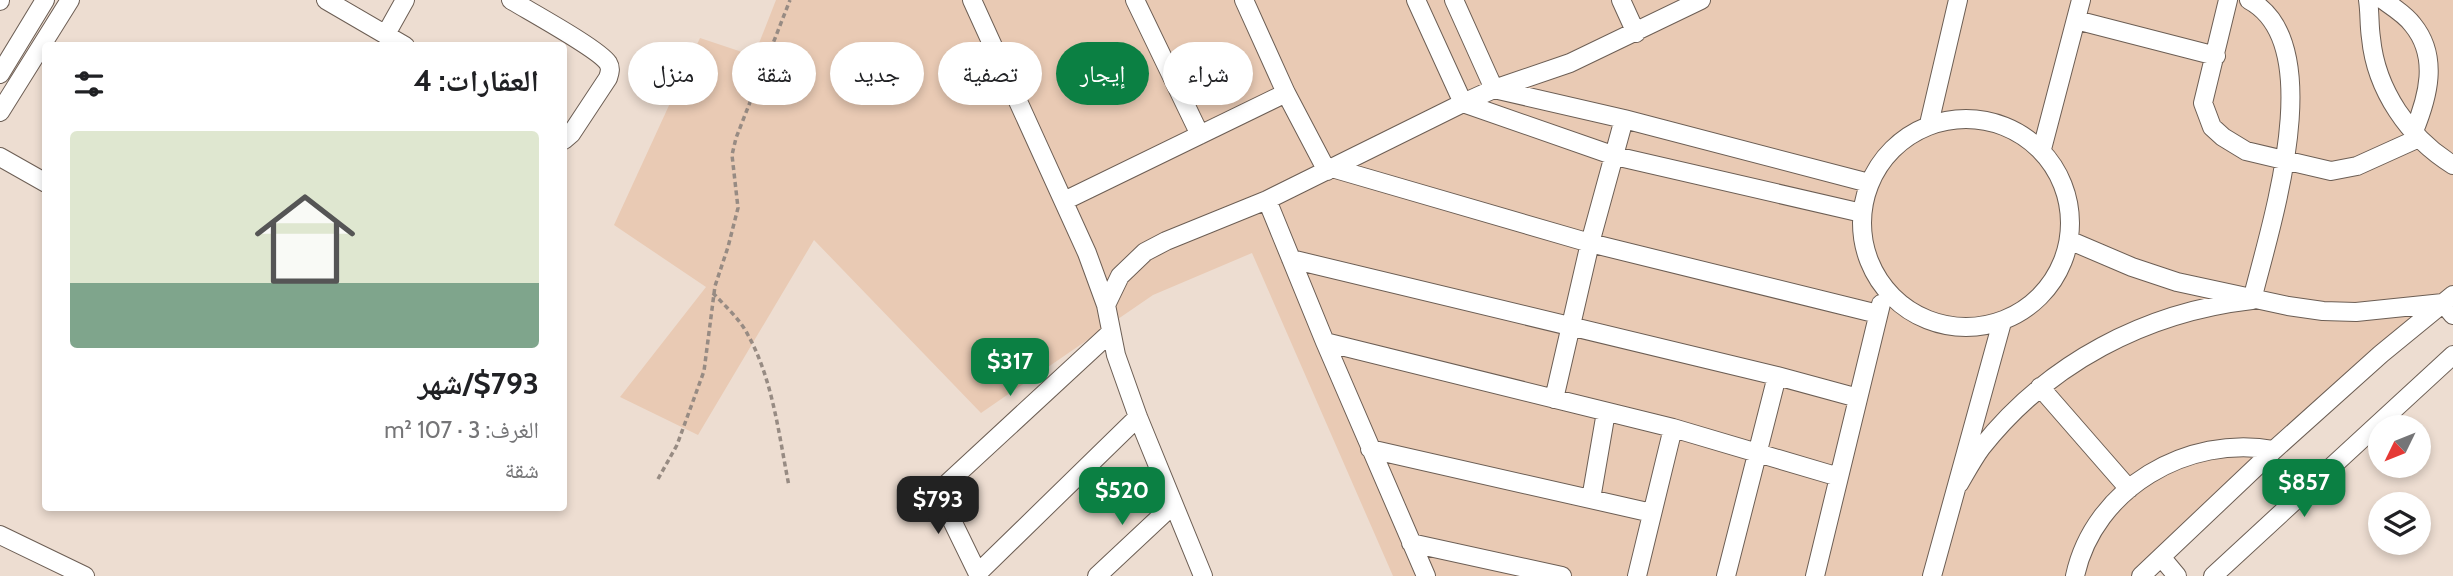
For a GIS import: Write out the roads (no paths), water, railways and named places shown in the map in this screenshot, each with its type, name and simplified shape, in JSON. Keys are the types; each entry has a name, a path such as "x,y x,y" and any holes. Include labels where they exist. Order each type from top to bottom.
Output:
{"street":[{"path":"0,74 45,0"},
{"path":"51,42 70,0"},
{"path":"326,0 399,42"},
{"path":"386,34 405,0"},
{"path":"511,0 596,51 609,65 611,71 608,78 567,137"},
{"path":"972,0 1087,253 1106,305 1110,333 1138,417 1203,576"},
{"path":"1135,0 1200,135"},
{"path":"1244,0 1286,93 1330,169 1590,243 1878,314"},
{"path":"1416,0 1463,103 1615,156 1861,214"},
{"path":"1454,0 1494,89"},
{"path":"1621,0 1636,33"},
{"path":"1106,305 1119,276 1145,252 1174,237 1267,200 1463,103 1494,89 1570,63 1700,0"},
{"path":"1929,124 1958,0"},
{"path":"2042,149 2081,0"},
{"path":"2228,0 2203,103 2212,127 2232,144 2246,151 2320,170 2345,170 2416,135 2428,92 2429,62 2426,48 2413,23 2383,0"},
{"path":"2249,0 2272,18 2280,33 2287,62 2290,117 2286,162 2252,300"},
{"path":"2368,0 2370,37 2380,79 2389,98 2416,135 2453,165"},
{"path":"2076,20 2216,56"},
{"path":"0,112 42,55"},
{"path":"1494,89 1624,119 1869,183"},
{"path":"1064,201 1286,93"},
{"path":"1969,118 2008,126 2042,149 2067,192 2071,241 2058,276 2034,304 2002,323 1959,328 1918,316 1884,289 1866,253 1861,214 1869,183 1893,147 1929,124 1969,118"},
{"path":"1553,399 1590,243 1624,119"},
{"path":"0,157 42,181"},
{"path":"1267,200 1370,449 1426,576"},
{"path":"2071,241 2177,282 2252,300 2311,310 2345,312 2450,304"},
{"path":"1291,259 1572,325 1858,398"},
{"path":"1815,576 1884,289"},
{"path":"1959,484 1980,450 2002,424 2040,387 2086,354 2124,333 2218,304 2252,300"},
{"path":"2141,576 2274,450 2381,354 2450,304"},
{"path":"1932,576 2002,323"},
{"path":"1110,333 940,490 940,498 979,575 1138,417"},
{"path":"1325,342 1673,428 1839,477"},
{"path":"2213,576 2453,355"},
{"path":"1726,576 1777,376"},
{"path":"2040,387 2129,489"},
{"path":"1591,499 1606,412"},
{"path":"1637,576 1673,428"},
{"path":"2076,576 2086,541 2113,505 2129,489 2174,460 2206,450 2241,447 2274,450"},
{"path":"1370,449 1652,513"},
{"path":"1097,576 1173,505"},
{"path":"0,535 85,576"},
{"path":"1411,542 1562,576"},
{"path":"2162,558 2177,576"}]}
